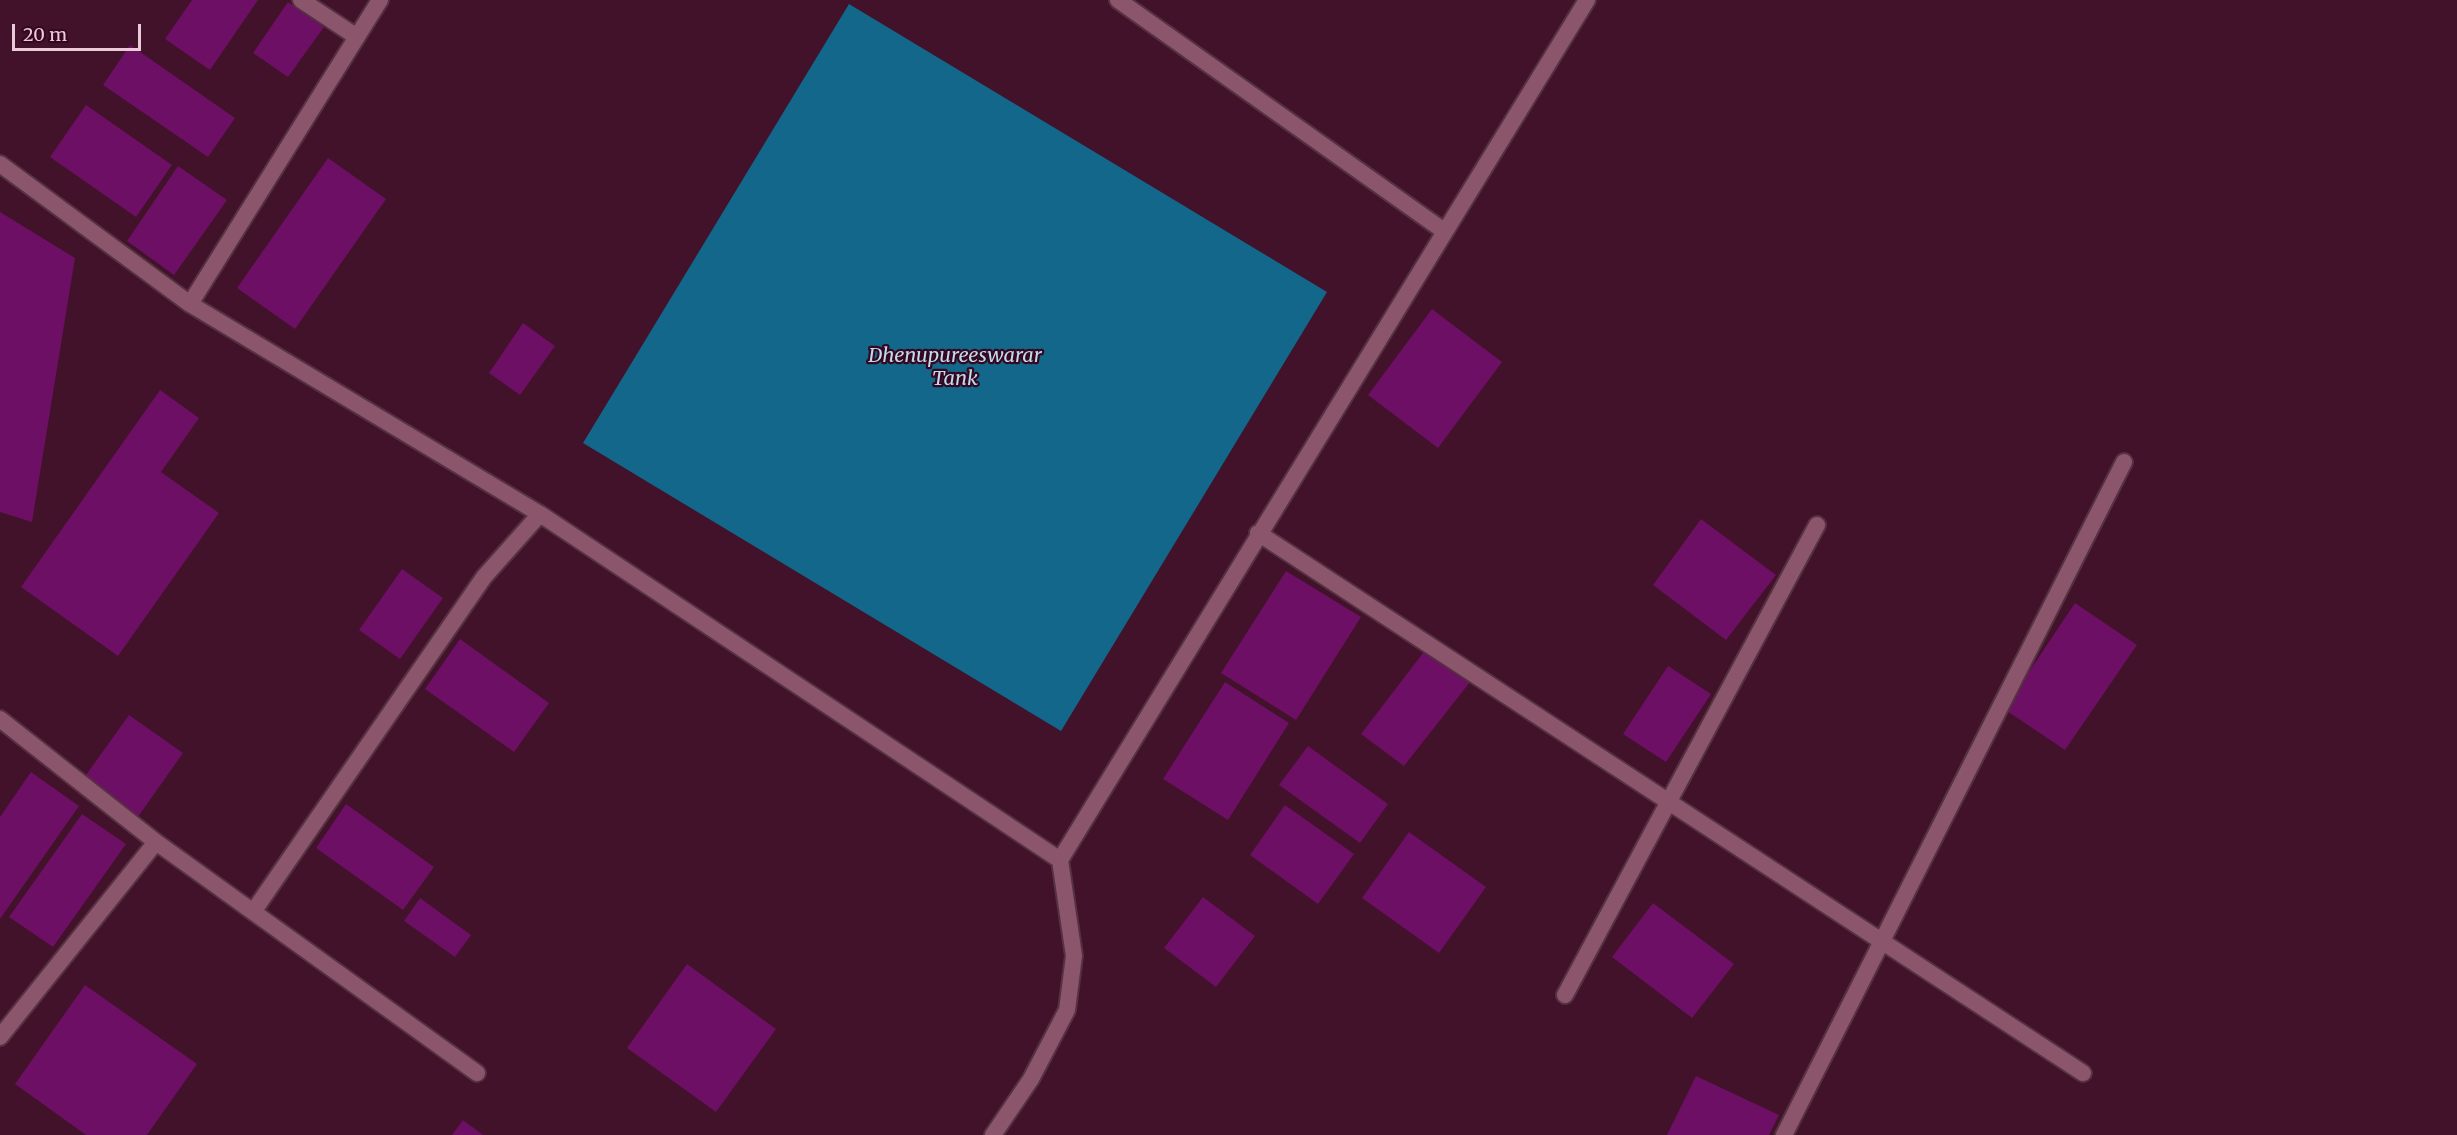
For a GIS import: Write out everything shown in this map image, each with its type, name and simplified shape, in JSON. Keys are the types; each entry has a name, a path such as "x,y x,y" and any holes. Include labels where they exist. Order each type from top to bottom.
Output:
{"street":[{"path":"301,0 357,37"},
{"path":"190,304 380,0"},
{"path":"1118,0 1444,231"},
{"path":"993,1135 1030,1079 1067,1010 1074,956 1060,860 1258,533 1587,0"},
{"path":"0,164 190,304 540,514 1060,860"},
{"path":"1784,1135 1880,940 2124,462"},
{"path":"253,912 484,577 540,514"},
{"path":"1565,995 1670,803 1816,525"},
{"path":"1258,533 2083,1073"},
{"path":"0,718 156,842 477,1073"},
{"path":"0,1037 156,842"}],"water":[{"name":"Dhenupureeswarar Tank","path":"849,4 1327,292 1061,731 583,443"}],"building":[{"path":"192,0 258,0 210,70 165,39"},
{"path":"288,2 324,27 288,77 253,53"},
{"path":"130,45 235,118 208,157 103,85"},
{"path":"86,105 172,165 136,217 50,157"},
{"path":"328,158 386,199 295,329 237,288"},
{"path":"178,166 227,200 174,275 127,241"},
{"path":"0,212 75,258 32,522 0,512"},
{"path":"1432,309 1502,362 1438,448 1368,395"},
{"path":"523,323 555,346 520,395 489,373"},
{"path":"160,390 199,418 161,472 219,513 118,656 21,587"},
{"path":"1701,519 1776,575 1726,640 1653,585"},
{"path":"402,569 443,598 400,659 359,630"},
{"path":"1286,571 1361,617 1296,720 1221,673"},
{"path":"2075,603 2137,645 2065,750 2004,709"},
{"path":"460,639 549,703 514,752 425,689"},
{"path":"1426,649 1470,682 1404,766 1361,734"},
{"path":"1668,666 1711,694 1666,762 1623,734"},
{"path":"1225,682 1289,723 1228,820 1163,779"},
{"path":"129,715 183,753 135,821 81,782"},
{"path":"1308,746 1388,804 1360,843 1279,785"},
{"path":"31,772 79,806 0,919 0,817"},
{"path":"346,804 434,867 403,910 316,848"},
{"path":"1285,805 1354,854 1318,904 1250,855"},
{"path":"82,814 126,844 53,947 9,917"},
{"path":"1409,832 1486,887 1439,953 1362,898"},
{"path":"1203,897 1255,936 1216,987 1164,948"},
{"path":"420,898 471,935 455,957 404,921"},
{"path":"1653,903 1734,964 1692,1018 1612,957"},
{"path":"687,964 776,1029 716,1112 627,1048"},
{"path":"85,985 197,1064 147,1135 86,1135 15,1084"},
{"path":"1696,1076 1779,1115 1769,1135 1667,1135"},
{"path":"463,1120 483,1135 452,1135"}]}
